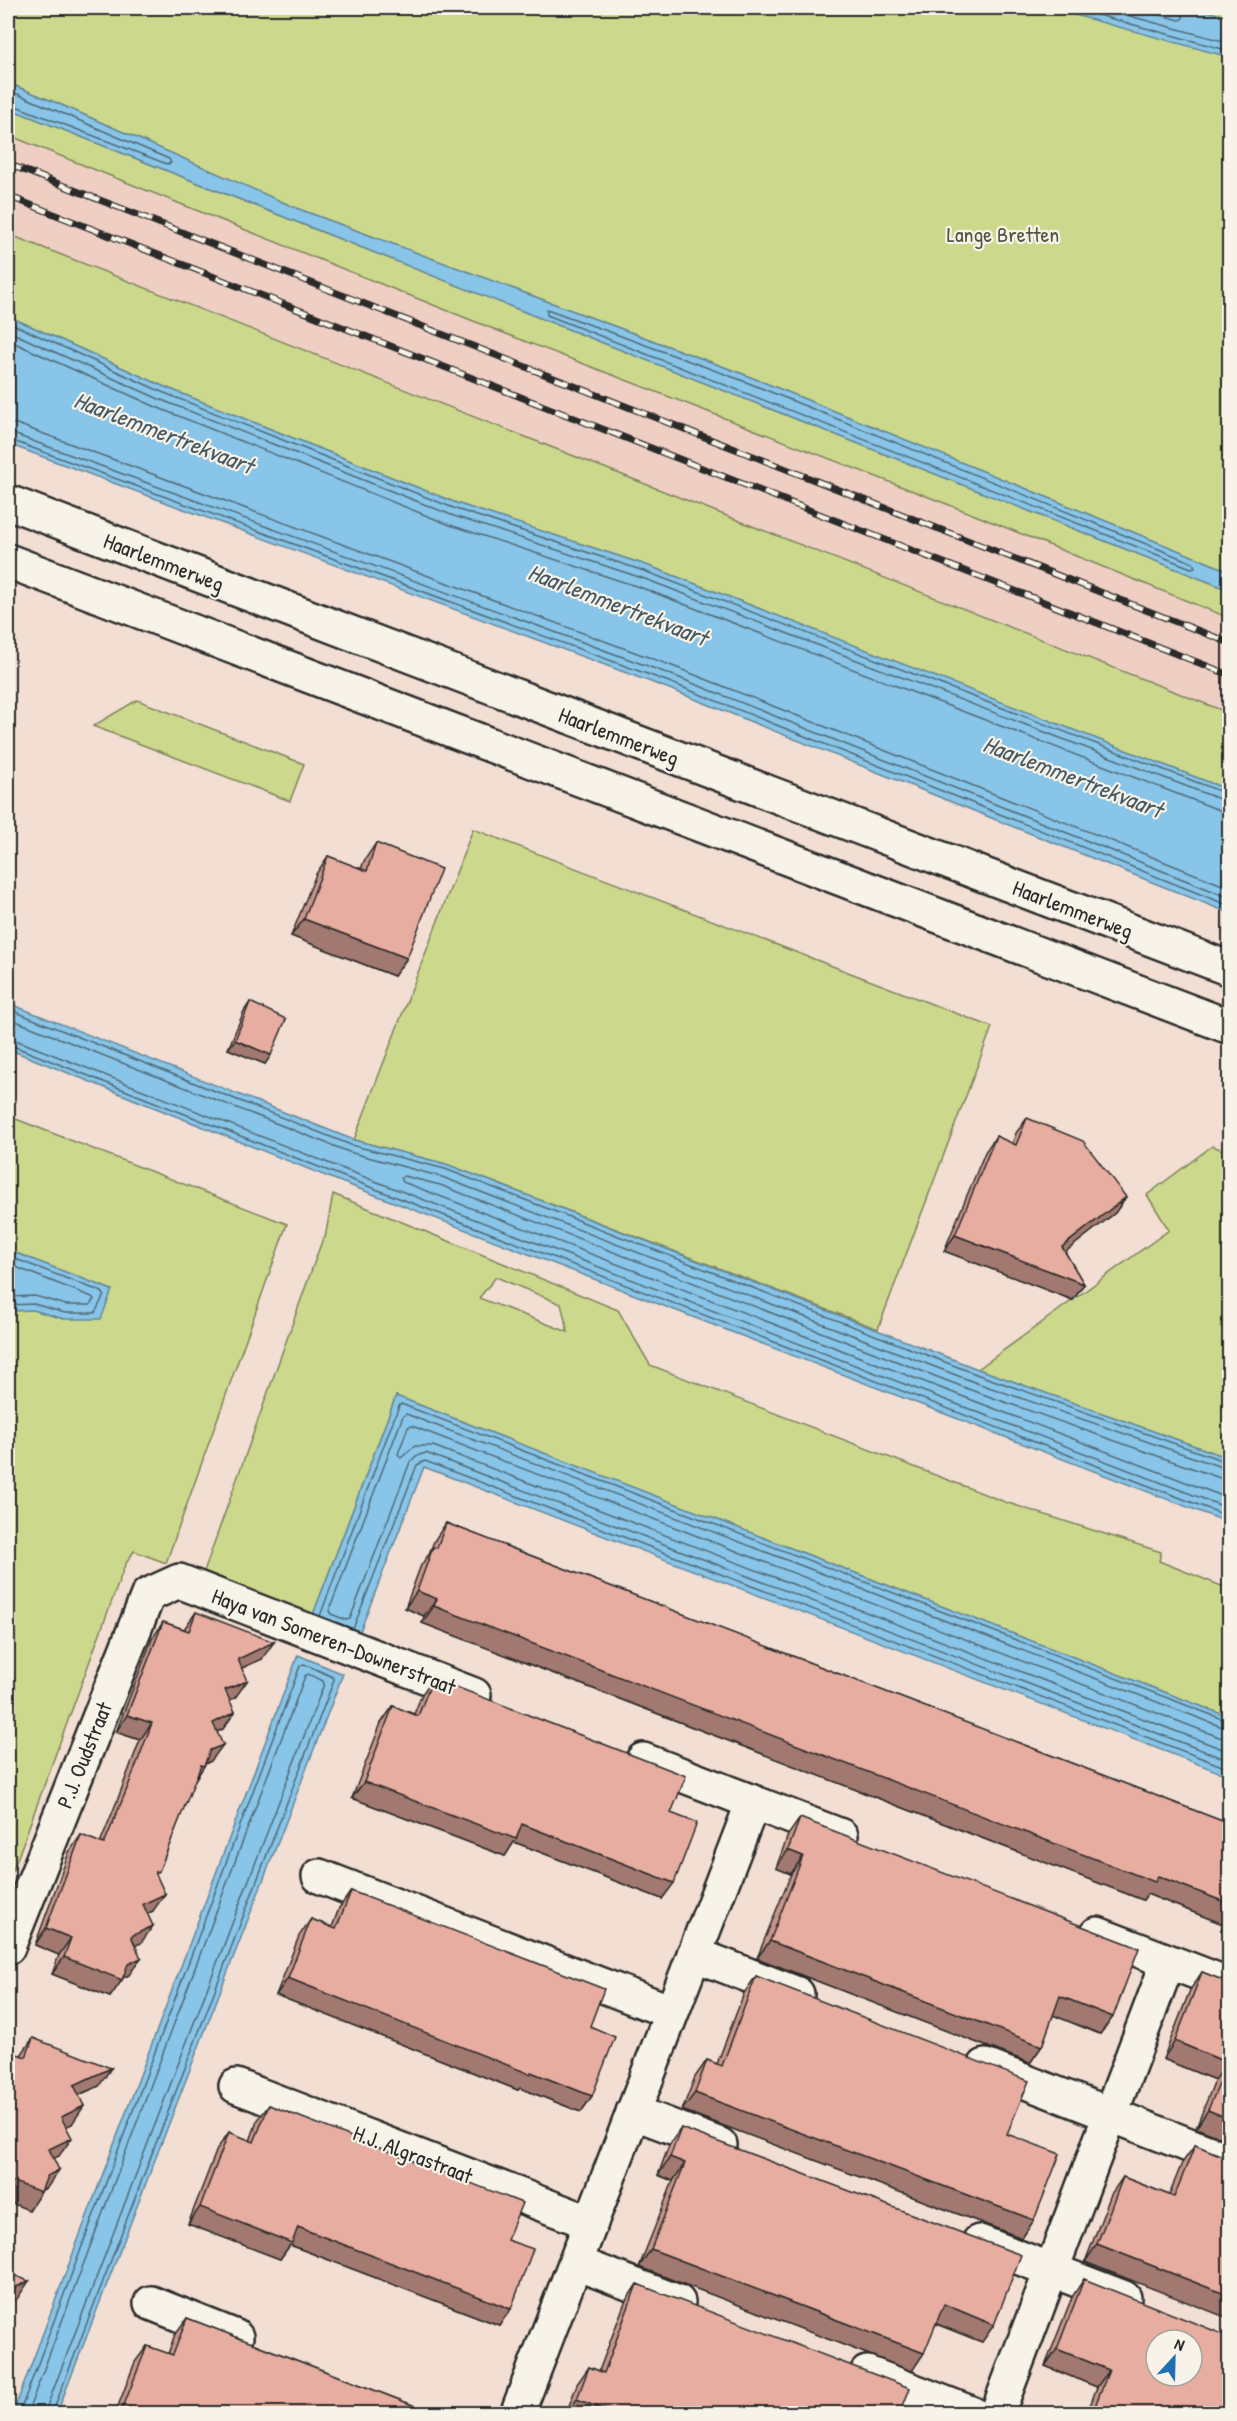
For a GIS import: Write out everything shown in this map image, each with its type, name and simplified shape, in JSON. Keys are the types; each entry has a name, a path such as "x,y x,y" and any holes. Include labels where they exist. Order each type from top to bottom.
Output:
{"street":[{"name":"Haarlemmerweg","path":"8,502 1230,969"},
{"path":"8,561 1230,1027"},
{"name":"Haya van Someren-Downerstraat","path":"179,1581 500,1705"},
{"name":"P.J. Oudstraat","path":"8,1947 148,1595 179,1581"},
{"path":"621,1751 873,1848"},
{"path":"517,2414 753,1802"},
{"path":"319,1876 671,2012"},
{"path":"1070,1924 1230,1985"},
{"path":"694,1954 825,2005"},
{"path":"998,2414 1168,1962"},
{"path":"957,2055 1230,2161"},
{"name":"H.J. Algrastraat","path":"236,2086 591,2223"},
{"path":"633,2112 744,2153"},
{"path":"954,2232 1154,2309"},
{"path":"576,2263 709,2313"},
{"path":"152,2303 260,2347"},
{"path":"842,2364 973,2414"}],"shaded area":[{"path":"8,135 496,330 965,511 1229,618 1229,713 8,234"}],"green space":[{"name":"Lange Bretten","path":"8,8 1229,8 1229,571 743,374 296,208 8,83"},
{"path":"8,108 1229,590 1229,618 965,511 496,330 8,135"},
{"path":"8,234 1229,713 1229,790 649,566 459,504 165,387 8,316"},
{"path":"137,700 304,764 290,801 93,726"},
{"path":"473,829 992,1027 878,1329 446,1164 354,1140"},
{"path":"8,1116 287,1224 166,1563 134,1551 125,1565 8,1884 8,1311 33,1310 64,1319 112,1290 8,1250"},
{"path":"1212,1146 1229,1152 1229,1458 978,1369 1169,1230 1147,1195"},
{"path":"333,1194 618,1310 650,1365 1005,1502 1161,1552 1159,1561 1229,1589 1229,1717 396,1396 311,1620 202,1577 323,1238 325,1238","holes":["496,1277 561,1304 568,1332 479,1298"]}],"water":[{"path":"1049,8 1195,8 1229,17 1229,57"},
{"path":"8,83 296,208 743,374 1229,571 1229,590 8,108"},
{"name":"Haarlemmertrekvaart","path":"8,316 165,387 459,504 649,566 1229,790 1229,913 667,688 8,444"},
{"path":"8,1003 354,1140 446,1164 978,1369 1229,1458 1229,1523 336,1180 8,1049"},
{"path":"8,1250 112,1290 101,1319 64,1319 33,1310 8,1311"},
{"path":"396,1396 1229,1717 1229,1776 424,1467 357,1639 311,1620"},
{"path":"298,1655 343,1674 57,2413 13,2413"}],"building":[{"path":"8,703 14,707 8,717"},
{"path":"376,843 441,869 407,958 304,919 328,856 367,871"},
{"path":"250,1002 286,1019 271,1055 235,1040"},
{"path":"1027,1118 1083,1141 1126,1197 1062,1247 1084,1284 955,1235 996,1136 1016,1145"},
{"path":"446,1523 1230,1824 1230,1904 1158,1876 1155,1882 434,1606 437,1599 417,1591 433,1547 437,1548"},
{"path":"196,1612 274,1642 238,1659 247,1681 225,1690 235,1712 213,1723 223,1745 210,1750 204,1766 201,1765 159,1871 155,1872 165,1894 143,1904 153,1926 131,1936 141,1958 128,1964 122,1980 64,1957 71,1938 46,1928 81,1835 104,1844 129,1784 152,1723 127,1715 163,1622 189,1631"},
{"path":"433,1678 686,1776 671,1813 697,1823 674,1883 522,1824 516,1839 364,1782 393,1706 418,1716"},
{"path":"800,1818 1139,1948 1113,2017 1060,1996 1042,2046 770,1941 803,1856 788,1850"},
{"path":"351,1891 604,1989 590,2026 615,2037 592,2096 531,2072 530,2074 288,1978 311,1919 336,1929"},
{"path":"1202,1972 1230,1983 1230,2119 1208,2110 1228,2063 1175,2041"},
{"path":"756,1976 1029,2081 1007,2134 1060,2154 1034,2220 695,2093 707,2060 722,2066"},
{"path":"33,2038 111,2068 74,2085 84,2106 61,2117 72,2138 49,2149 59,2170 47,2176 41,2192 8,2180 8,2051 26,2057"},
{"path":"269,2105 522,2203 507,2240 533,2249 511,2309 298,2227 292,2243 200,2207 229,2132 254,2142"},
{"path":"681,2128 1021,2255 994,2325 944,2304 924,2353 651,2249 685,2163 670,2157"},
{"path":"1195,2145 1230,2159 1230,2296 1097,2244 1123,2177 1174,2197"},
{"path":"8,2273 29,2281 8,2291"},
{"path":"1084,2279 1230,2337 1230,2414 1092,2414 1109,2370 1057,2349"},
{"path":"637,2284 910,2388 900,2414 615,2414 577,2399 589,2367 604,2373"},
{"path":"187,2318 436,2414 146,2414 124,2405 147,2346 173,2355"}],"railway":[{"path":"8,164 1230,643"},
{"path":"8,196 1230,675"}]}
